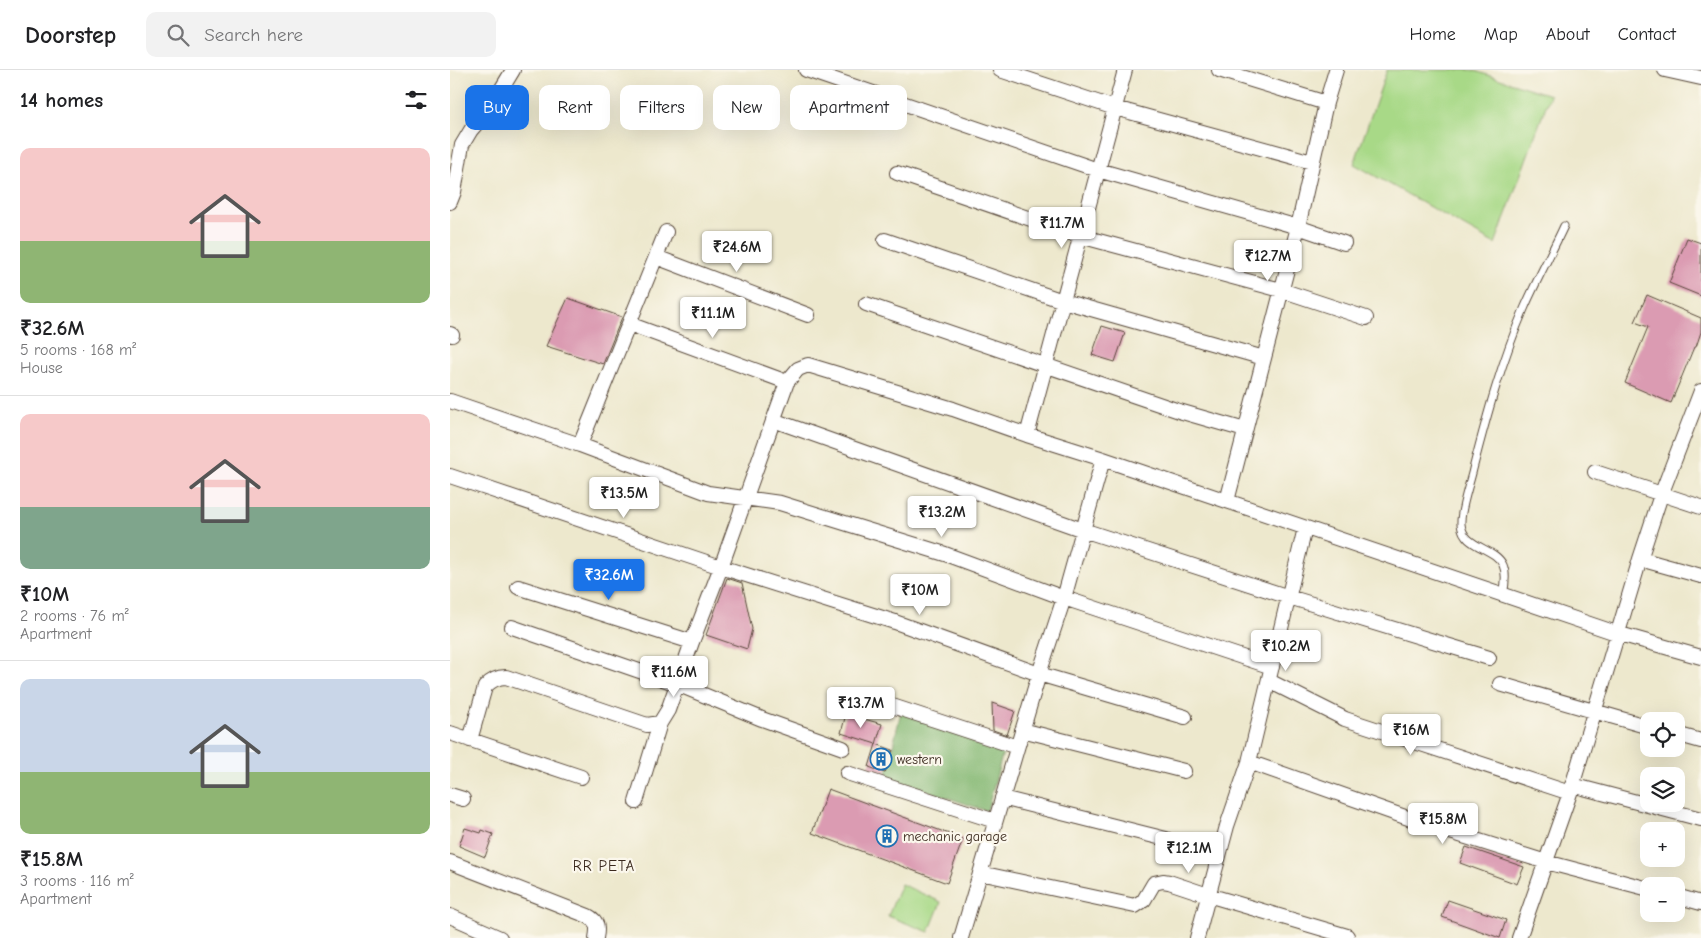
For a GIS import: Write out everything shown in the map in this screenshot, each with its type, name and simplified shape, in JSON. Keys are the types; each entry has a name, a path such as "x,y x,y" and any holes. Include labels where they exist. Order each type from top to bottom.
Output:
{"street":[{"path":"450,202 454,192 462,145 471,130 490,108 512,70"},
{"path":"806,70 1098,170 1344,242"},
{"path":"1000,70 1115,108 1312,162"},
{"path":"1026,435 1125,70"},
{"path":"1219,70 1326,102"},
{"path":"1227,501 1298,227 1326,102 1336,70"},
{"path":"1665,70 1701,78"},
{"path":"897,173 1080,236 1281,290 1366,318"},
{"path":"580,445 666,232"},
{"path":"885,240 1063,301 1264,358"},
{"path":"656,257 808,315"},
{"path":"866,304 1179,411 1245,430"},
{"path":"629,324 787,382"},
{"path":"636,802 660,723 668,710 678,684 787,382 793,373 808,365 953,409 1616,633 1701,657"},
{"path":"1524,937 1546,862 1571,789 1616,633 1661,495 1696,419 1701,391"},
{"path":"450,401 580,445 708,493 780,504 945,554 1270,674 1345,720 1571,789 1701,819"},
{"path":"773,420 1083,530 1289,597 1489,658"},
{"path":"960,938 1039,674 1064,598 1103,459"},
{"path":"1595,472 1701,507"},
{"path":"450,476 721,567 895,622 1039,674 1185,718"},
{"path":"1197,938 1226,826 1249,762 1306,528"},
{"path":"1640,559 1701,576"},
{"path":"518,587 692,642"},
{"path":"512,628 678,684 762,719 843,748"},
{"path":"470,740 485,687 490,681 500,677 506,677 647,726 660,723"},
{"path":"1500,684 1640,724"},
{"path":"862,696 1017,747"},
{"path":"1022,730 1184,771"},
{"path":"450,733 581,778"},
{"path":"1685,737 1701,741"},
{"path":"1249,762 1426,824 1546,862 1640,887"},
{"path":"847,773 995,821"},
{"path":"1002,798 1166,839"},
{"path":"450,862 594,919 598,929 596,938"},
{"path":"980,874 1129,905 1140,904 1152,886 1162,881 1347,936"},
{"path":"1685,899 1701,903"},
{"path":"450,916 500,938"}],"lane":[{"path":"1503,595 1504,566 1498,558 1470,541 1462,530 1461,517 1504,359 1524,309 1564,226"}],"green space":[{"path":"1387,70 1472,70 1550,95 1495,244 1354,164"},
{"path":"903,702 1004,749 987,811 886,777"},
{"path":"901,884 941,902 929,932 888,916"}],"building":[{"path":"1687,238 1701,243 1701,296 1669,283"},
{"path":"1647,295 1701,318 1701,332 1696,347 1694,347 1671,403 1625,383 1648,327 1635,322"},
{"path":"568,298 622,317 603,364 546,346"},
{"path":"1102,326 1125,333 1115,362 1092,355"},
{"path":"727,578 742,583 752,629 747,649 706,635"},
{"path":"992,703 1015,711 1007,735 993,730"},
{"path":"846,714 882,724 876,744 841,733"},
{"name":"western","path":"876,744 893,750 885,773 869,767"},
{"name":"mechanic garage","path":"828,789 963,839 947,883 812,833"},
{"path":"465,828 481,833 482,830 493,834 485,857 459,846"},
{"path":"1466,847 1524,867 1517,884 1460,863"},
{"path":"1448,900 1506,920 1500,938 1442,917"}],"place":[{"name":"western","path":"881,759"},
{"name":"mechanic garage","path":"887,836"}],"district":[{"name":"RR PETA","path":"604,866"}]}
